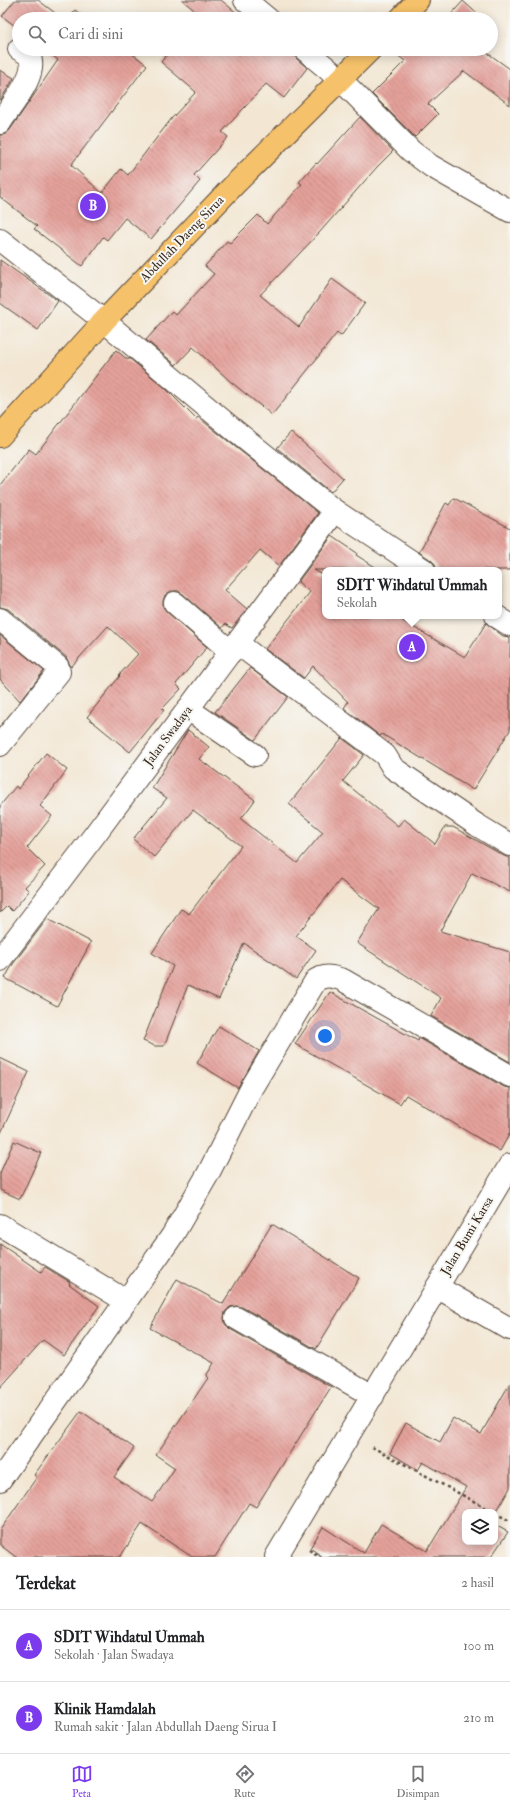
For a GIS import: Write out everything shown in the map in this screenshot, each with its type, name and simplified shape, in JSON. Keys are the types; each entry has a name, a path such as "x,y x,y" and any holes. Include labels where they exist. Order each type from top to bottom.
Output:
{"main road":[{"path":"407,12 418,0"},
{"name":"Abdullah Daeng Sirua","path":"0,436 104,320 234,185 363,56"}],"street":[{"path":"245,0 260,12"},
{"path":"0,122 27,82 32,65 29,56"},
{"path":"312,56 341,80 411,151 426,162 510,211"},
{"path":"0,240 104,320 234,430 335,510 420,567"},
{"name":"Jalan Swadaya","path":"0,960 188,710 335,510"},
{"path":"175,603 234,648 385,755 393,768 477,825 510,845"},
{"path":"0,619 58,668 59,672 0,745"},
{"path":"501,619 510,625"},
{"path":"188,710 255,755"},
{"path":"0,1480 172,1236 208,1174 252,1087 316,980 323,976 332,976 343,980 510,1076"},
{"name":"Jalan Bumi Karsa","path":"276,1557 510,1165"},
{"path":"0,1225 126,1301"},
{"path":"437,1287 510,1329"},
{"path":"236,1318 373,1396"}],"path":[{"path":"350,1435 488,1509"},
{"path":"498,1514 510,1521"}],"building":[{"path":"15,0 38,0 54,12 12,12 12,24 2,16"},
{"path":"182,0 221,0 236,12 196,12"},
{"path":"463,1 475,12 453,12"},
{"path":"53,56 135,56 147,65 71,165 102,193 121,169 128,175 172,118 196,92 161,62 166,56 295,56 307,68 284,98 266,84 222,132 228,137 194,175 200,181 151,239 125,218 107,240 103,237 82,266 34,229 37,226 0,197 0,135 6,134 10,130 58,60"},
{"path":"399,56 492,56 510,69 510,105 464,71 428,104 438,114 415,137 372,94 405,61"},
{"path":"0,70 14,78 0,101"},
{"path":"360,117 393,151 319,233 260,295 299,327 332,279 365,303 341,336 337,333 272,415 231,382 193,347 176,365 146,340 172,311 176,315 214,274 205,266 227,241 230,243 258,215 267,224 302,184 299,182"},
{"path":"0,260 58,301 38,330 0,303"},
{"path":"116,350 128,360 129,358 163,386 196,419 198,417 318,513 279,566 260,550 225,590 247,609 232,628 225,624 222,628 178,591 171,591 165,595 163,607 167,612 207,647 176,684 181,689 162,709 164,710 130,752 87,717 120,676 119,675 138,654 108,626 71,667 66,657 8,609 0,607 0,485 29,449 36,454"},
{"path":"291,432 343,478 331,492 277,448"},
{"path":"454,498 510,528 510,570 502,570 502,567 436,567 435,564 431,560 419,552 446,503 449,505"},
{"path":"332,536 357,553 356,555 375,567 322,567 322,570 314,570 322,574 322,619 399,619 465,657 486,623 503,636 510,637 510,730 473,790 382,734 380,736 344,708 348,702 313,666 304,678 265,649 310,592 298,582"},
{"path":"0,635 44,671 20,701 0,679"},
{"path":"250,668 288,697 255,740 215,712"},
{"path":"188,730 209,747 199,759 255,800 241,819 297,863 323,832 289,804 342,738 364,755 343,781 398,826 404,819 435,844 445,827 453,827 510,858 510,892 472,873 440,931 510,952 510,1062 431,1016 441,998 357,943 379,909 340,880 296,936 316,950 296,979 244,943 219,999 188,985 164,1046 155,1046 143,1041 173,966 152,953 181,909 189,914 241,846 193,810 154,857 133,839 167,798 152,788"},
{"path":"46,753 67,770 40,806 52,816 27,848 45,866 25,887 29,891 12,911 7,906 0,913 0,806 16,786 18,789"},
{"path":"47,919 91,942 57,1006 5,978 13,964"},
{"path":"330,992 418,1041 419,1038 504,1087 510,1088 510,1133 500,1151 406,1095 400,1104 295,1044"},
{"path":"219,1026 259,1051 238,1088 197,1063"},
{"path":"0,1058 29,1072 0,1135"},
{"path":"14,1141 41,1153 20,1199 0,1190 0,1173"},
{"path":"272,1224 359,1278 316,1349 242,1307 230,1307 225,1312 225,1324 230,1329 331,1387 256,1507 249,1503 215,1557 192,1557 142,1524 120,1557 16,1557 0,1545 0,1530 37,1477 34,1475 81,1411 134,1448 114,1477 152,1502 175,1468 156,1455 208,1378 206,1376 214,1363 150,1328 177,1279 223,1304"},
{"path":"0,1244 41,1272 45,1267 70,1282 69,1284 99,1306 64,1355 43,1340 0,1388"},
{"path":"510,1383 510,1488 498,1509 462,1509 462,1545 498,1545 498,1527 508,1532 491,1557 323,1557 310,1548 323,1527 364,1553 381,1524 427,1551 466,1487 423,1462 418,1470 390,1453 406,1423 440,1442 453,1418 481,1434"}],"place":[{"name":"Klinik Hamdalah","path":"93,206"},
{"name":"SDIT Wihdatul Ummah","path":"412,647"}]}
